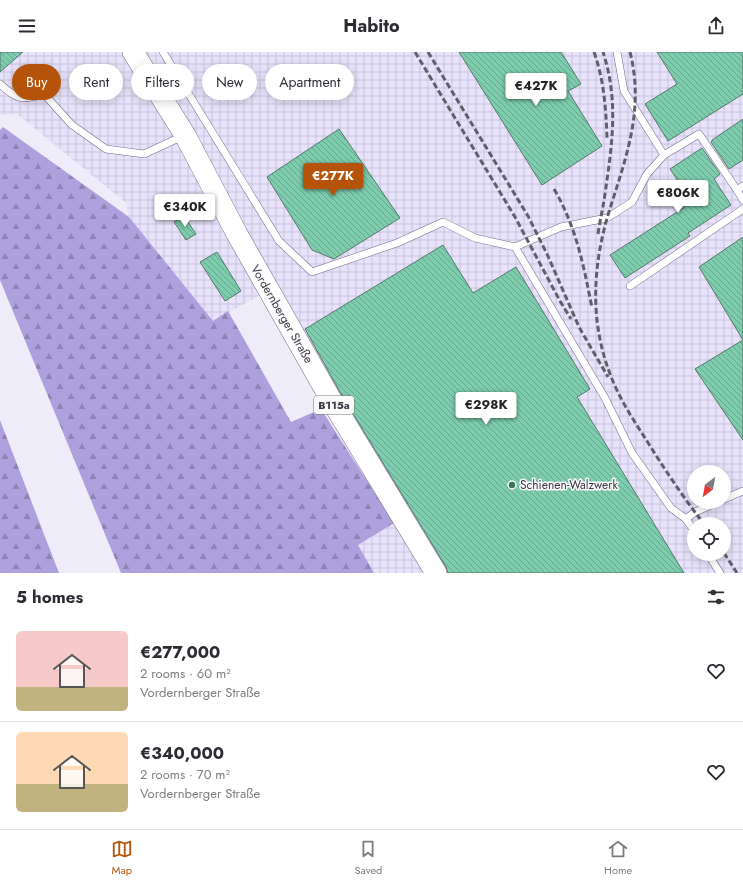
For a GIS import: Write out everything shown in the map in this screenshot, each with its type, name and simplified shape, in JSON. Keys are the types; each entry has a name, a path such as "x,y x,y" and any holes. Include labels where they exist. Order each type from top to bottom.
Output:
{"main road":[{"name":"Vordernberger Straße","path":"133,52 185,135 238,234 330,398 436,573"}],"lane":[{"path":"163,52 279,241 312,272 397,243 443,222 474,238 515,247 561,227 608,218 632,202 647,174 664,155 699,134 740,188 743,200"},
{"path":"617,52 624,91 664,155"},
{"path":"0,84 17,97 26,98 44,94 72,124 106,150 144,154 185,135"},
{"path":"630,286 743,209"},
{"path":"515,247 605,398 632,452 670,508 686,519 702,509"},
{"path":"731,496 743,491"},
{"path":"712,561 720,573"}],"shaded area":[{"path":"0,52 743,52 743,573 444,573 275,287 213,321 129,217 126,203 17,114 0,115"},
{"path":"394,523 425,573 374,573 357,545"}],"green space":[{"path":"3,127 129,217 213,321 228,311 291,422 321,409 394,523 358,545 374,573 121,573 0,280 0,130"},
{"path":"0,420 59,573 0,573"}],"building":[{"path":"0,52 23,52 0,72"},
{"path":"459,52 561,52 581,84 568,91 602,146 542,185"},
{"path":"657,52 743,52 743,94 668,141 645,104 677,84"},
{"path":"743,119 743,160 729,169 711,142"},
{"path":"339,129 400,218 334,259 312,250 267,177"},
{"path":"702,148 720,174 714,179 731,205 688,233 690,236 625,278 610,255 685,207 676,193 683,188 670,169"},
{"path":"184,216 196,234 186,240 174,222"},
{"path":"743,237 743,340 699,267"},
{"name":"Schienen-Walzwerk","path":"443,245 473,293 516,267 590,389 577,397 684,573 448,573 446,567 340,392 305,329"},
{"path":"217,252 241,291 225,301 200,262"},
{"path":"743,340 743,440 695,369"}],"railway":[{"path":"415,52 515,217 571,319"},
{"path":"428,52 528,216 547,254 579,327 608,377"},
{"path":"594,52 604,95 607,138"},
{"path":"598,234 608,176 613,123 611,88 603,52"},
{"path":"630,52 634,74 634,115 631,135 621,175 608,215 598,258 596,280 597,323 607,365 622,401 667,473 699,517"},
{"path":"554,189 562,203 574,232 592,308"},
{"path":"729,561 737,573"}],"place":[{"name":"Schienen-Walzwerk","path":"512,485"}]}
